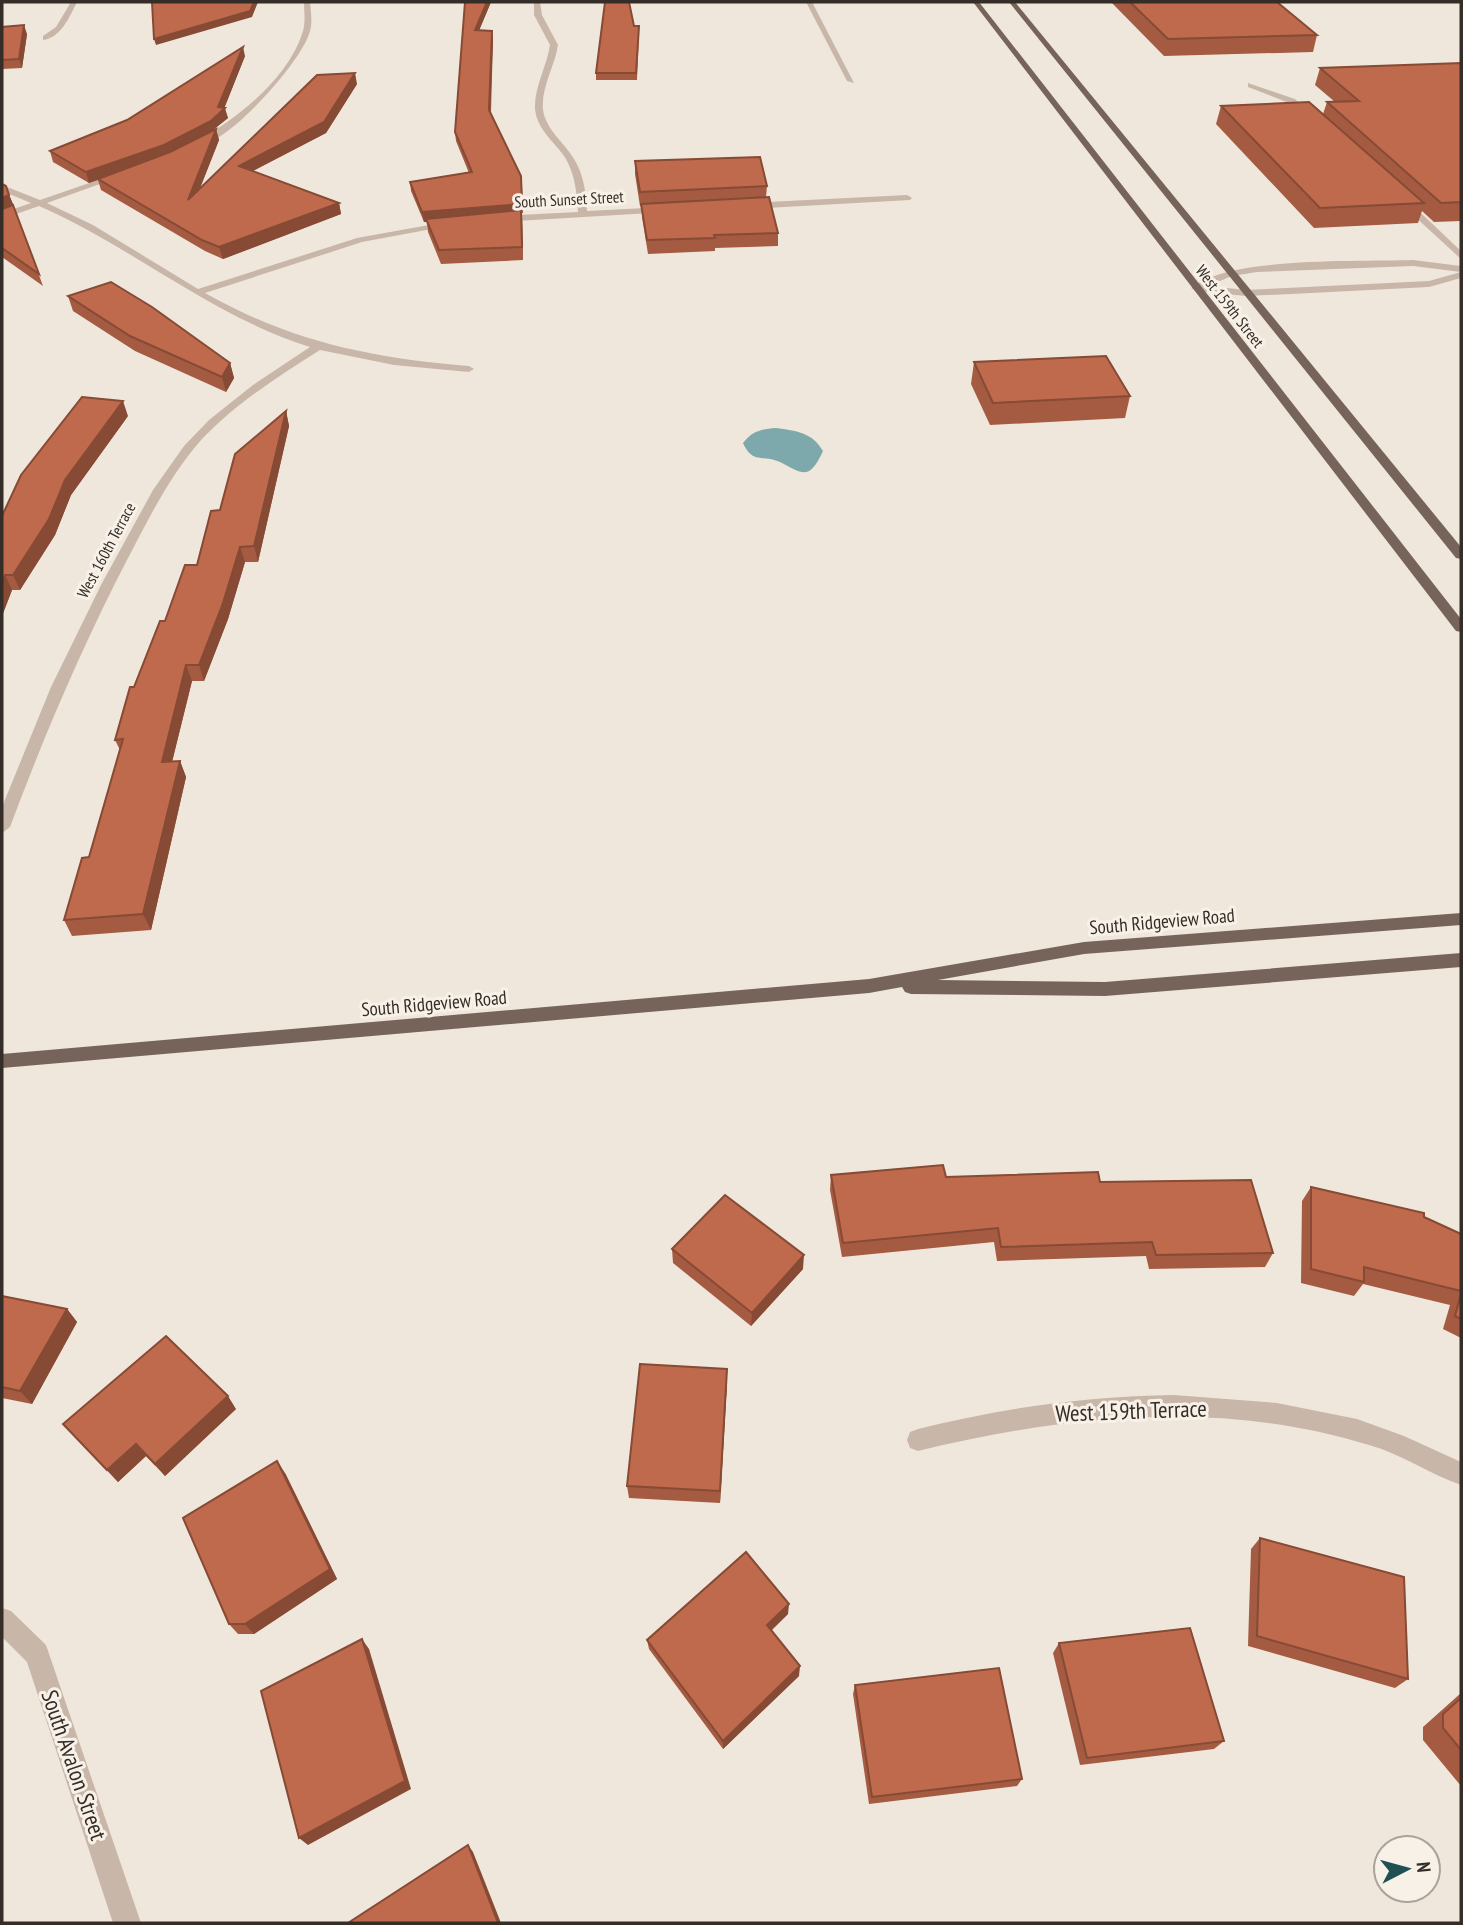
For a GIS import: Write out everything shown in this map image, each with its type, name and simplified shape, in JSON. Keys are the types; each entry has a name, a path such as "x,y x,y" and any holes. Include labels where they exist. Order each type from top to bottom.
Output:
{"main road":[{"name":"West 159th Street","path":"976,2 1461,628"},
{"name":"West 159th Street","path":"1012,2 1461,555"},
{"name":"South Ridgeview Road","path":"2,1061 869,986 1084,948 1461,919"},
{"name":"South Ridgeview Road","path":"869,986 1105,989 1461,960"}],"street":[{"path":"46,38 59,28 74,2"},
{"path":"189,149 238,120 296,54 306,37 307,2"},
{"path":"537,2 538,15 554,45 539,100 540,114 550,135 582,184 583,214"},
{"path":"809,2 851,81"},
{"path":"1251,85 1292,101 1320,126"},
{"path":"2,216 133,171"},
{"path":"2,188 88,226 240,317 272,331 318,346 385,360 470,369"},
{"path":"1396,194 1461,256"},
{"path":"732,207 908,198"},
{"name":"South Sunset Street","path":"491,220 678,210"},
{"path":"199,292 360,240 456,223"},
{"path":"1196,288 1230,273 1351,263 1413,263 1461,269"},
{"path":"1196,288 1246,293 1429,284 1461,275"},
{"name":"West 160th Terrace","path":"2,827 36,734 94,607 155,495 175,464 228,409 260,384 318,346"},
{"name":"West 159th Terrace","path":"918,1440 971,1426 1061,1412 1178,1404 1280,1412 1347,1428 1373,1435 1461,1474"},
{"name":"South Avalon Street","path":"2,1620 37,1654 127,1923"}],"water":[{"path":"776,428 809,436 819,445 823,451 814,467 800,472 774,460 755,457 747,450 743,443 753,433"}],"building":[{"path":"152,2 254,2 250,11 154,39"},
{"path":"465,2 487,2 475,30 492,31 489,110 521,176 522,204 422,212 410,182 472,172 455,132"},
{"path":"605,2 629,2 634,26 639,26 636,73 596,73"},
{"path":"1130,2 1277,2 1317,35 1168,39"},
{"path":"24,25 19,59 2,60 2,27"},
{"path":"243,47 218,107 225,108 211,121 164,145 86,172 50,151 127,120"},
{"path":"1461,63 1461,202 1441,203 1327,102 1359,101 1320,68"},
{"path":"355,73 324,122 239,166 339,203 219,247 202,240 98,179 170,152 216,129 188,200 317,75"},
{"path":"1309,102 1424,203 1320,208 1221,106"},
{"path":"760,157 767,186 640,192 635,161"},
{"path":"2,184 6,186 9,195 2,198"},
{"path":"769,197 778,233 647,240 641,204"},
{"path":"13,205 39,274 2,248 2,209"},
{"path":"521,210 522,247 439,250 426,219"},
{"path":"111,282 152,307 230,363 222,377 130,336 68,296"},
{"path":"1106,356 1130,396 993,403 974,362"},
{"path":"82,397 123,401 65,480 49,519 13,575 5,575 2,583 2,516 21,475"},
{"path":"286,411 254,546 240,547 223,603 199,665 186,665 162,762 180,761 143,914 64,920 82,858 89,857 123,739 115,740 130,687 134,687 160,621 165,621 185,565 197,565 211,511 220,510 235,454"},
{"path":"943,1165 946,1177 1098,1172 1100,1182 1251,1180 1273,1253 1156,1255 1152,1242 1001,1247 998,1228 843,1243 831,1175"},
{"path":"1311,1187 1424,1213 1424,1217 1461,1234 1461,1291 1364,1267 1364,1282 1311,1269"},
{"path":"725,1195 804,1255 752,1313 672,1249"},
{"path":"1461,1294 1461,1319 1455,1316"},
{"path":"2,1296 67,1309 20,1391 2,1387"},
{"path":"166,1336 228,1396 155,1464 136,1444 107,1470 63,1424"},
{"path":"640,1364 727,1369 720,1491 627,1486"},
{"path":"277,1461 330,1569 245,1624 229,1624 183,1518"},
{"path":"1260,1538 1404,1577 1408,1679 1257,1636"},
{"path":"746,1552 789,1604 767,1625 800,1666 723,1741 647,1640"},
{"path":"1190,1628 1224,1741 1087,1758 1059,1643"},
{"path":"362,1639 405,1781 299,1838 261,1691"},
{"path":"999,1668 1022,1779 872,1797 855,1685"},
{"path":"1461,1698 1461,1750 1443,1728 1443,1714"},
{"path":"468,1845 498,1923 348,1923"}]}
